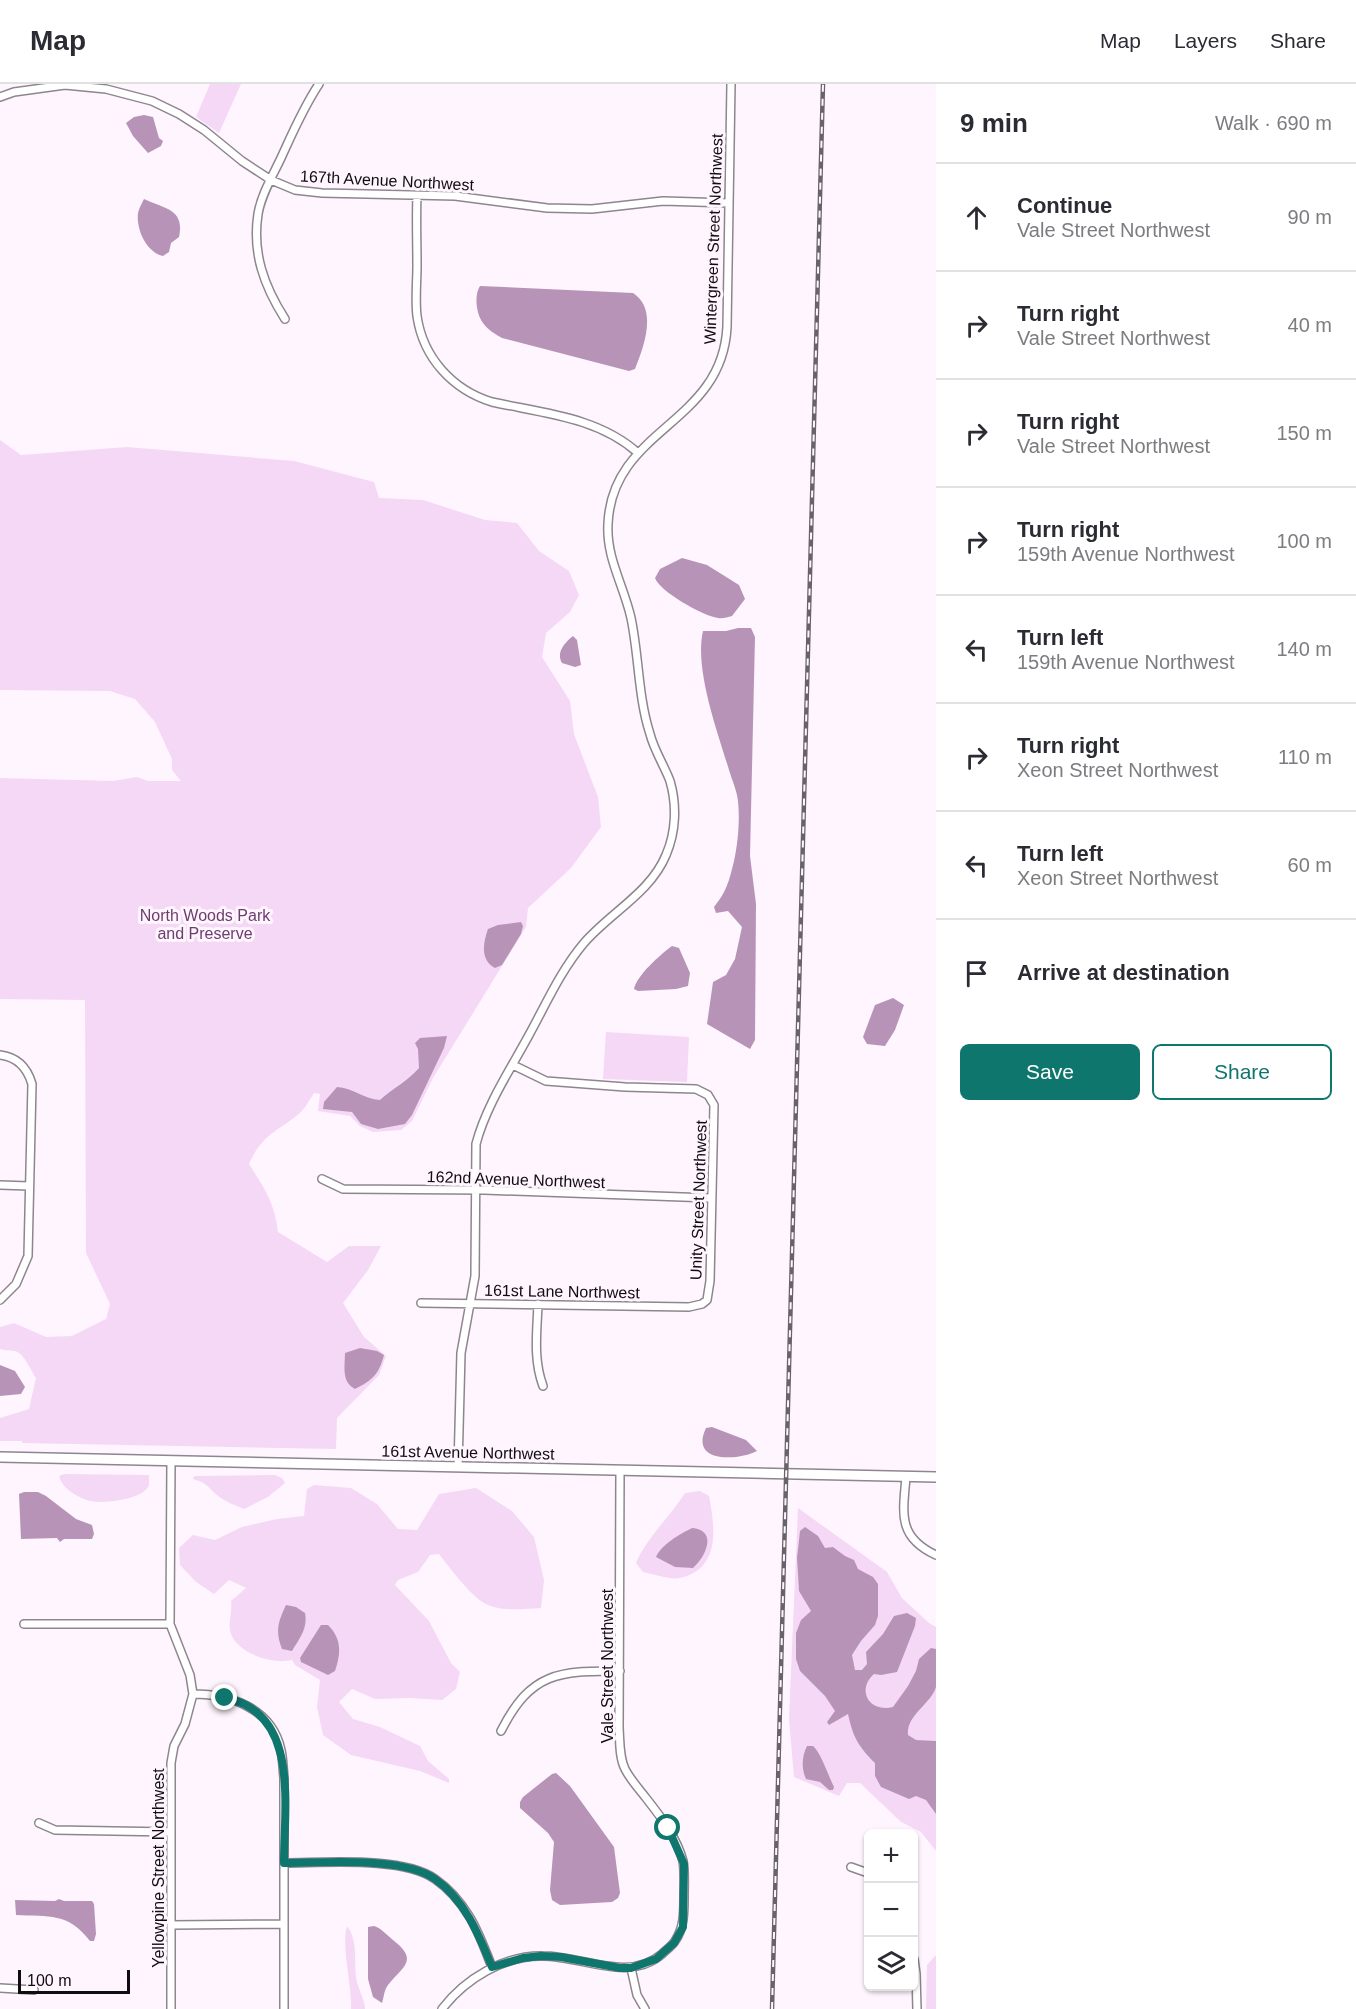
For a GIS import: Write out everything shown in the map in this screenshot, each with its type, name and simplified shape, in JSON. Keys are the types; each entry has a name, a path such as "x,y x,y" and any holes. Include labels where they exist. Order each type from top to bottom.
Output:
{"main road":[{"name":"161st Avenue Northwest","path":"0,1457 936,1478"}],"street":[{"path":"285,319 271,297 256,252 258,213 300,114 319,84"},
{"name":"Wintergreen Street Northwest","path":"458,1467 461,1353 475,1276 476,1144 479,1134 492,1102 563,973 583,943 654,875 666,855 673,831 675,807 670,782 650,735 644,709 631,617 608,541 609,514 613,494 622,474 638,453 697,400 710,383 720,364 727,332 731,84"},
{"name":"167th Avenue Northwest","path":"0,97 17,91 64,85 93,87 152,101 179,114 271,180 295,190 455,196 523,207 570,209 656,202 729,203"},
{"path":"417,196 416,303 418,323 432,357 451,380 468,392 487,400 597,426 617,436 638,453"},
{"path":"0,1055 16,1060 29,1074 32,1083 28,1256 16,1284 0,1300"},
{"name":"Unity Street Northwest","path":"513,1065 546,1081 625,1088 696,1089 708,1095 714,1105 710,1281 706,1300 702,1304"},
{"name":"162nd Avenue Northwest","path":"322,1179 343,1189 475,1190 711,1198"},
{"path":"0,1185 29,1186"},
{"name":"161st Lane Northwest","path":"421,1303 688,1307 702,1304"},
{"path":"538,1304 536,1358 543,1386"},
{"path":"171,1461 170,1624 190,1675 192,1694 209,1694 238,1700 252,1708 267,1722 277,1736 281,1750 284,1778 284,2009"},
{"name":"Vale Street Northwest","path":"442,2009 454,1994 492,1967 523,1958 541,1956 631,1968 656,1959 674,1943 683,1927 684,1864 668,1828 629,1775 623,1762 619,1728 620,1471"},
{"path":"906,1477 903,1510 908,1534 914,1542 936,1555"},
{"path":"24,1624 170,1624"},
{"path":"501,1731 512,1708 525,1693 543,1681 563,1673 620,1671"},
{"name":"Yellowpine Street Northwest","path":"171,2009 171,1763 174,1746 185,1724 192,1694"},
{"path":"39,1822 55,1830 171,1832"},
{"path":"284,1863 405,1866 434,1878 450,1893 470,1918 492,1967"},
{"path":"851,1867 864,1872"},
{"path":"171,1925 284,1924"},
{"path":"631,1968 637,1995 645,2009"},
{"path":"0,1989 34,1990"},
{"path":"916,1991 916,2009"}],"green space":[{"path":"210,84 241,84 219,133 196,117"},
{"name":"North Woods Park and Preserve","path":"0,440 21,455 127,447 294,461 374,482 379,498 423,500 485,520 517,523 539,551 569,571 579,595 570,612 546,633 542,657 570,701 574,734 598,797 601,827 571,868 528,908 526,927 433,1078 412,1121 401,1130 373,1132 360,1126 350,1116 318,1111 320,1094 314,1093 300,1113 271,1134 259,1146 249,1164 268,1196 278,1232 327,1262 349,1246 381,1246 368,1270 343,1303 364,1337 386,1356 379,1375 337,1418 336,1449 0,1441 0,1418 29,1409 36,1378 18,1352 0,1349 0,1327 14,1323 46,1337 72,1336 106,1319 110,1304 86,1253 85,1000 0,999 0,778 113,781 137,777 148,781 181,781 172,770 172,759 155,722 135,699 110,691 0,690"},
{"path":"606,1032 689,1037 687,1082 603,1079"},
{"path":"64,1474 149,1475 149,1485 145,1490 130,1498 93,1501 78,1496 66,1488 59,1476"},
{"path":"275,1475 282,1478 285,1483 268,1497 244,1509 223,1500 205,1484 193,1479 194,1476"},
{"path":"314,1485 351,1488 377,1504 398,1529 417,1530 439,1494 476,1488 512,1511 534,1537 544,1580 541,1608 504,1609 484,1603 466,1587 439,1554 430,1555 418,1572 398,1580 395,1585 429,1621 451,1663 460,1672 456,1689 442,1700 375,1699 352,1689 339,1702 353,1719 380,1727 420,1746 428,1761 449,1779 449,1783 420,1771 351,1755 323,1735 317,1707 320,1680 295,1665 292,1660 275,1661 248,1652 235,1641 231,1634 231,1601 246,1588 229,1580 214,1594 196,1582 180,1565 179,1548 193,1535 215,1540 242,1527 304,1516 307,1489"},
{"path":"700,1491 709,1496 713,1521 712,1545 703,1565 693,1573 680,1578 667,1578 643,1572 636,1563 646,1544 685,1493"},
{"path":"798,1508 887,1572 902,1598 936,1627 936,1851 918,1829 901,1822 860,1783 847,1783 839,1796 794,1777 789,1719"},
{"path":"347,1926 353,1939 357,1982 365,2009 351,2009 345,1945"},
{"path":"936,1955 936,2009 926,2009 927,1965"}],"shaded area":[{"path":"144,115 153,117 159,138 163,141 161,146 148,153 133,136 126,123 134,117"},
{"path":"144,199 172,211 179,221 179,237 171,243 169,252 163,256 147,245 141,233 138,213"},
{"path":"480,286 633,293 641,300 647,318 645,339 635,369 629,371 502,338 489,330 477,310 476,299"},
{"path":"682,558 707,565 739,585 745,599 732,616 720,618 702,613 673,596 658,583 655,578 660,569"},
{"path":"751,628 755,637 750,856 756,904 755,1040 750,1049 707,1024 713,982 726,975 735,959 742,927 728,911 716,913 714,907 727,885 734,861 739,808 736,789 708,701 701,646 703,631 726,631"},
{"path":"573,636 577,640 581,665 575,667 562,663 560,659 560,652"},
{"path":"521,922 523,926 521,934 502,965 495,968 490,965 484,951 488,929 498,925"},
{"path":"672,946 679,948 690,973 688,986 676,989 638,991 634,989 644,972"},
{"path":"893,998 904,1005 895,1030 885,1046 867,1044 863,1037 875,1005"},
{"path":"447,1036 444,1048 412,1115 405,1124 378,1129 361,1124 352,1112 323,1109 324,1102 337,1087 380,1100 419,1068 418,1049 415,1043 420,1038"},
{"path":"360,1348 377,1351 384,1355 374,1376 355,1389 346,1378 345,1353"},
{"path":"0,1365 15,1371 25,1387 21,1394 0,1396"},
{"path":"712,1427 746,1440 757,1451 739,1457 718,1456 710,1453 704,1448 703,1439 706,1428"},
{"path":"38,1492 76,1519 92,1525 94,1534 92,1539 64,1539 60,1542 57,1538 21,1539 19,1494"},
{"path":"805,1527 818,1536 825,1548 833,1547 854,1560 858,1569 873,1577 878,1584 878,1616 875,1625 852,1655 855,1670 862,1670 867,1664 866,1652 883,1634 894,1616 907,1613 916,1618 897,1672 874,1674 869,1680 866,1693 872,1703 877,1707 893,1707 908,1686 919,1659 931,1648 936,1649 936,1687 911,1721 908,1735 916,1740 936,1741 936,1814 926,1800 916,1796 909,1799 881,1787 875,1776 875,1763 857,1741 848,1714 829,1725 827,1722 835,1711 825,1696 800,1671 796,1659 796,1633 801,1620 811,1611 799,1591 797,1558 800,1531"},
{"path":"692,1528 700,1530 707,1539 705,1551 693,1568 675,1567 656,1557 667,1544"},
{"path":"286,1605 296,1607 305,1613 306,1618 304,1628 292,1651 282,1649 278,1632 279,1622"},
{"path":"321,1625 328,1625 333,1630 339,1646 335,1671 328,1675 301,1662 300,1658"},
{"path":"807,1746 813,1746 819,1754 834,1787 833,1790 829,1790 820,1782 806,1779 803,1762"},
{"path":"556,1773 570,1786 614,1847 620,1893 618,1898 612,1902 560,1905 552,1900 550,1890 554,1842 548,1833 520,1808 520,1802 523,1797"},
{"path":"59,1899 92,1901 96,1934 94,1941 90,1941 74,1925 57,1918 16,1915 15,1900 55,1901"},
{"path":"374,1926 401,1947 407,1959 406,1964 387,1987 382,2003 373,1997 368,1979 368,1927"}],"railway":[{"path":"772,2009 823,84"}],"route":[{"path":"225,1698 238,1700 252,1708 267,1722 277,1736 284,1778 284,1863 405,1866 434,1878 462,1906 470,1918 492,1967 523,1958 541,1956 561,1957 620,1968 631,1968 656,1959 674,1943 683,1927 684,1864 668,1828"}]}
